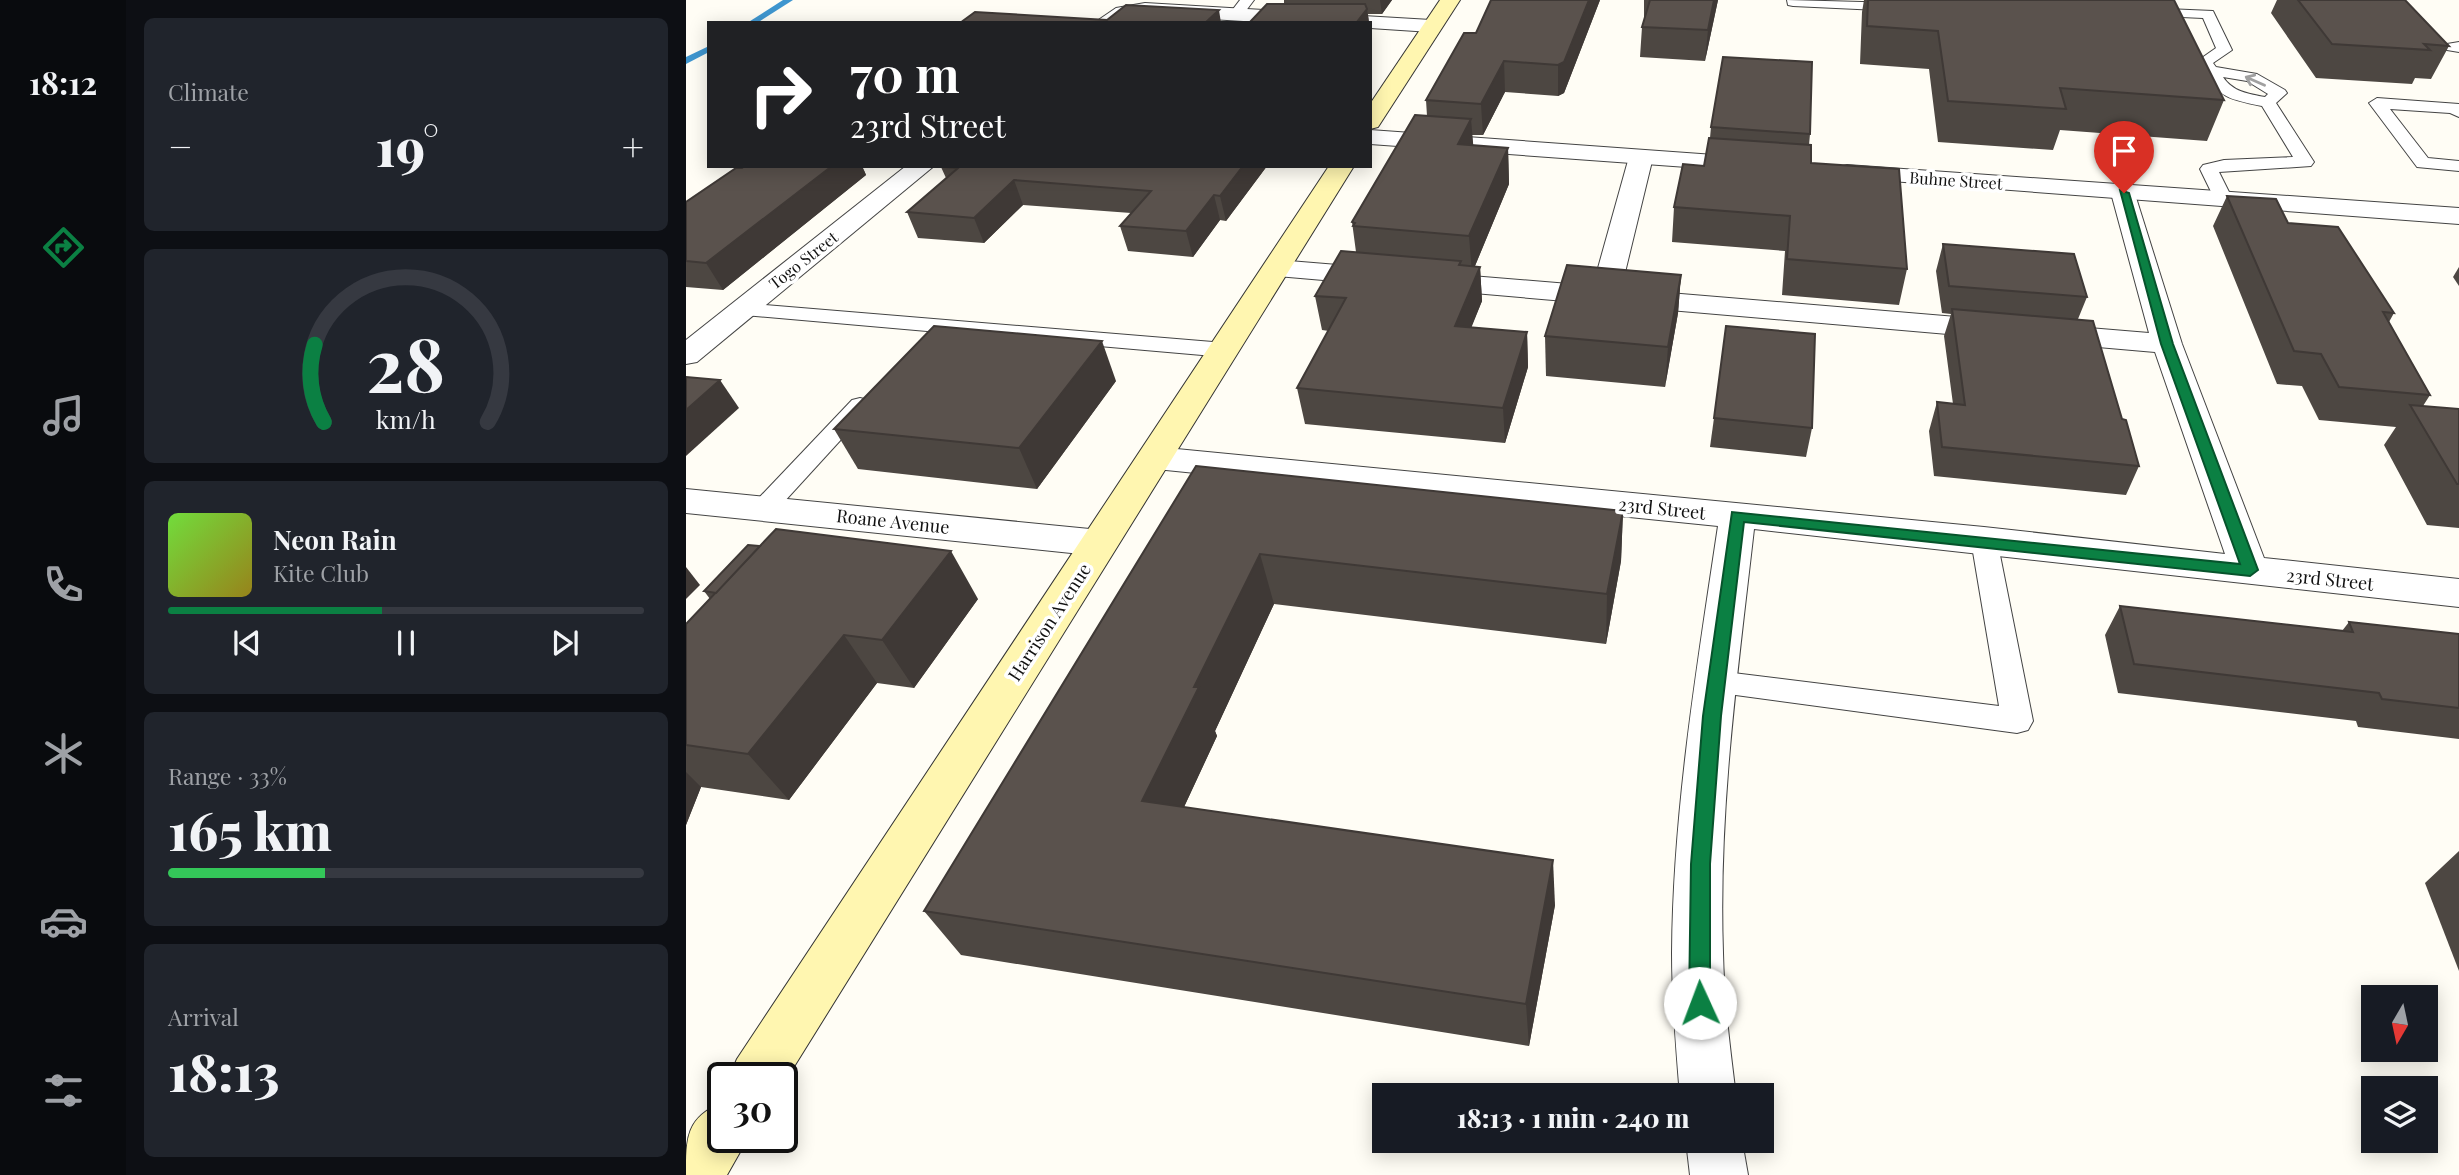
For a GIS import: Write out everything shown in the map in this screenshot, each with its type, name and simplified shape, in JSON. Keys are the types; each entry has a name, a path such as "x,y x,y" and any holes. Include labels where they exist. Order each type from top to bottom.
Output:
{"main road":[{"path":"1372,119 1450,0"},
{"name":"Harrison Avenue","path":"766,1062 1341,168"},
{"path":"694,1175 708,1153"}],"street":[{"path":"1108,21 1124,12 1242,6 1431,26"},
{"path":"1372,137 1775,166"},
{"path":"1605,296 1641,157"},
{"name":"Togo Street","path":"686,355 919,168"},
{"name":"Buhne Street","path":"1828,170 2459,216"},
{"path":"2124,193 2167,344 2250,570"},
{"path":"1277,268 2167,344"},
{"name":"23rd Street","path":"1156,458 1984,540 2459,593"},
{"name":"Roane Avenue","path":"686,501 1100,543"},
{"path":"1705,1083 1701,1054 1698,952 1700,864 1717,683 1737,516"},
{"path":"1716,1153 1719,1175"}],"lane":[{"path":"1793,2 1918,8"},
{"path":"2129,12 2208,14 2224,50 2204,62 2214,71 2220,85 2231,93 2268,103 2305,162 2224,165 2209,169 2224,200"},
{"path":"2459,113 2455,108 2377,103 2423,163 2459,166"},
{"path":"741,309 1225,351"},
{"path":"764,508 876,387"},
{"path":"1717,683 2017,721 1984,540"}],"building":[{"path":"1491,0 1589,0 1564,62 1558,65 1504,61 1481,104 1426,100 1464,33 1476,33"},
{"path":"1650,0 1714,0 1708,30 1642,27"},
{"path":"1868,0 2174,0 2224,100 2060,88 2066,109 1948,101 1938,31 1867,26"},
{"path":"2298,0 2405,0 2449,46 2424,44 2430,50 2332,44"},
{"path":"1267,4 1365,4 1367,9 1358,21 1251,21"},
{"path":"1126,5 1219,10 1207,21 963,21 975,12 1107,20"},
{"path":"1723,57 1812,62 1810,134 1711,127"},
{"path":"1415,115 1471,119 1458,144 1508,148 1469,236 1353,226 1355,223 1352,222"},
{"path":"1709,138 1811,145 1811,163 1899,169 1907,269 1787,259 1790,216 1674,207 1683,164 1704,166"},
{"path":"736,168 829,168 706,263 686,261 686,202"},
{"path":"958,168 1241,168 1220,196 1214,195 1186,231 1120,226 1151,191 1014,180 974,218 907,212"},
{"path":"2227,196 2276,199 2288,223 2338,227 2394,313 2383,312 2430,395 2339,387 2321,354 2294,351"},
{"path":"1943,244 2074,254 2087,297 1949,286"},
{"path":"1341,251 1461,261 1459,265 1480,267 1455,326 1527,332 1503,408 1297,388 1346,298 1315,296"},
{"path":"1567,265 1681,275 1668,347 1545,336"},
{"path":"1952,309 2093,321 2139,466 1942,447 1937,402 1965,405"},
{"path":"934,326 1102,341 1019,448 834,429"},
{"path":"1726,326 1815,334 1812,428 1714,418"},
{"path":"686,377 720,380 686,410"},
{"path":"2410,405 2459,409 2459,484 2457,484"},
{"path":"1196,466 1623,511 1607,594 1260,554 1194,687 1199,687 1142,801 1553,860 1526,1004 924,911"},
{"path":"776,529 951,551 882,640 844,635 748,754 686,745 686,624"},
{"path":"748,545 760,546 716,593 704,591"},
{"path":"2120,606 2353,632 2349,622 2459,634 2459,708 2382,699 2379,693 2134,664"}],"waterway":[{"path":"754,21 789,0"},
{"path":"686,61 707,49"}],"route":[{"path":"1700,1003 1700,864 1712,716 1737,516 2250,570 2167,344 2124,193"}]}
